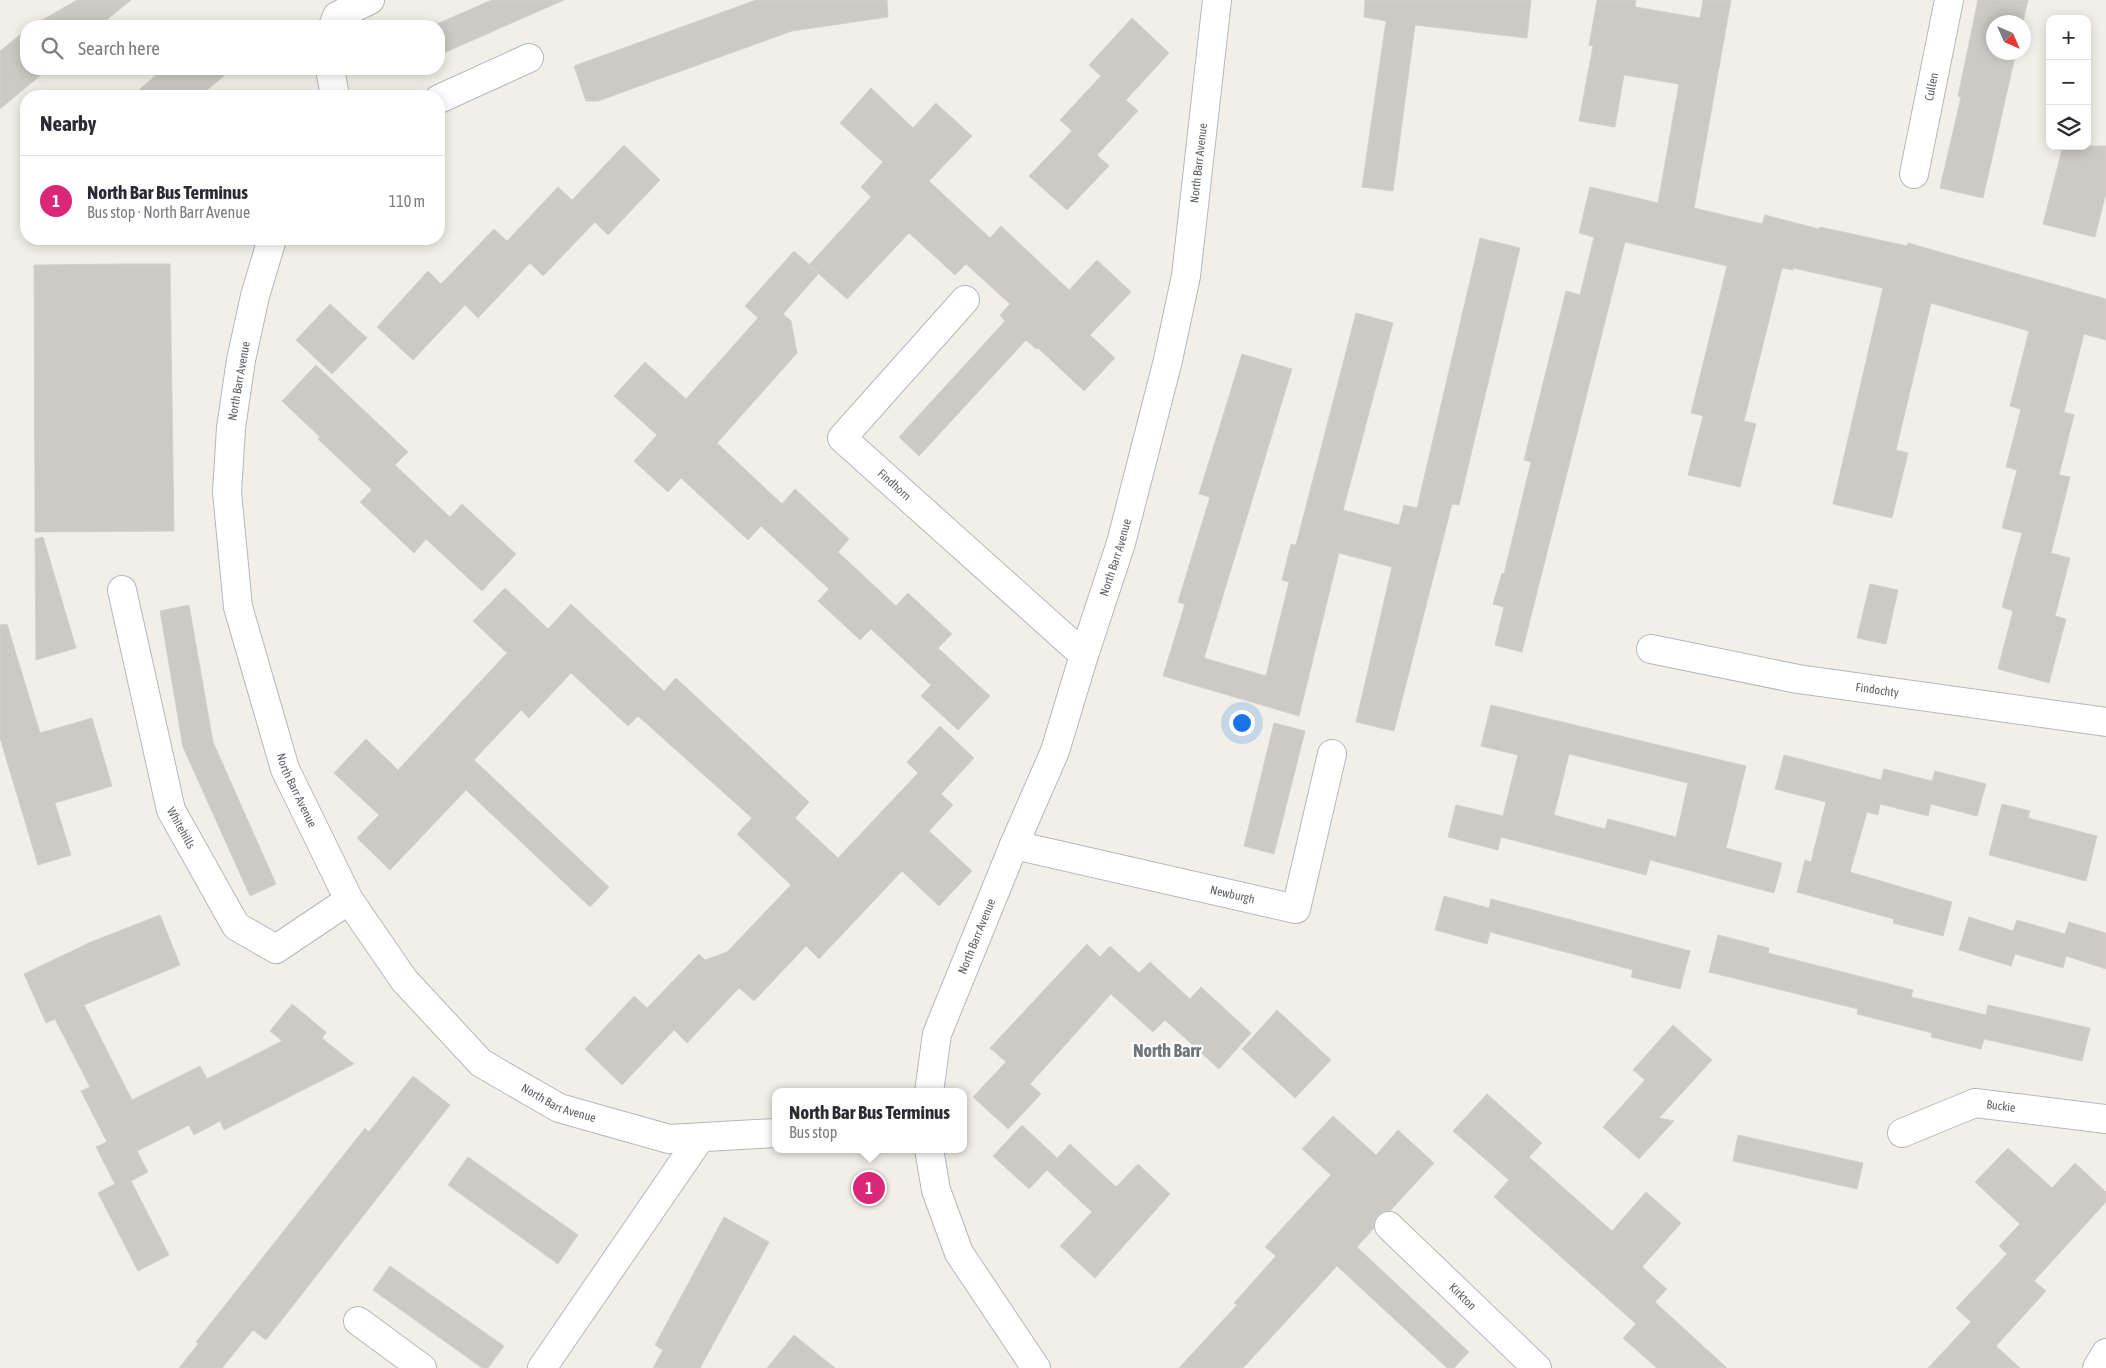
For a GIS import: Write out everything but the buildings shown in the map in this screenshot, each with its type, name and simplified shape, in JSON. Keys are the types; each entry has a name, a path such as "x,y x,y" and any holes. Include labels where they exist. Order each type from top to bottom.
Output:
{"street":[{"path":"335,20 337,16 370,0"},
{"name":"North Barr Avenue","path":"930,1088 937,1034 1014,845 1055,751 1121,542 1168,360 1186,276 1217,0"},
{"name":"Cullen","path":"1914,174 1949,0"},
{"path":"445,96 529,58"},
{"path":"331,75 334,90"},
{"name":"North Barr Avenue","path":"270,245 251,314 241,360 231,428 227,492 238,607 285,769 349,900 404,980 481,1063 559,1108 668,1139 772,1133"},
{"name":"Findhorn","path":"965,300 842,438 1084,655"},
{"name":"Whitehills","path":"122,590 171,810 236,926 276,949 349,900"},
{"name":"Findochty","path":"1651,648 1798,679 2106,722"},
{"name":"Newburgh","path":"1014,845 1296,909 1332,754"},
{"name":"Buckie","path":"1902,1132 1975,1103 2106,1119"},
{"path":"542,1368 700,1138"},
{"path":"930,1153 936,1190 959,1253 1036,1368"},
{"name":"Kirkton","path":"1389,1226 1537,1368"},
{"path":"358,1321 422,1368"},
{"path":"2096,1368 2106,1353"}],"place":[{"name":"North Bar Bus Terminus","path":"869,1188"}],"district":[{"name":"North Barr","path":"1167,1051"}]}
